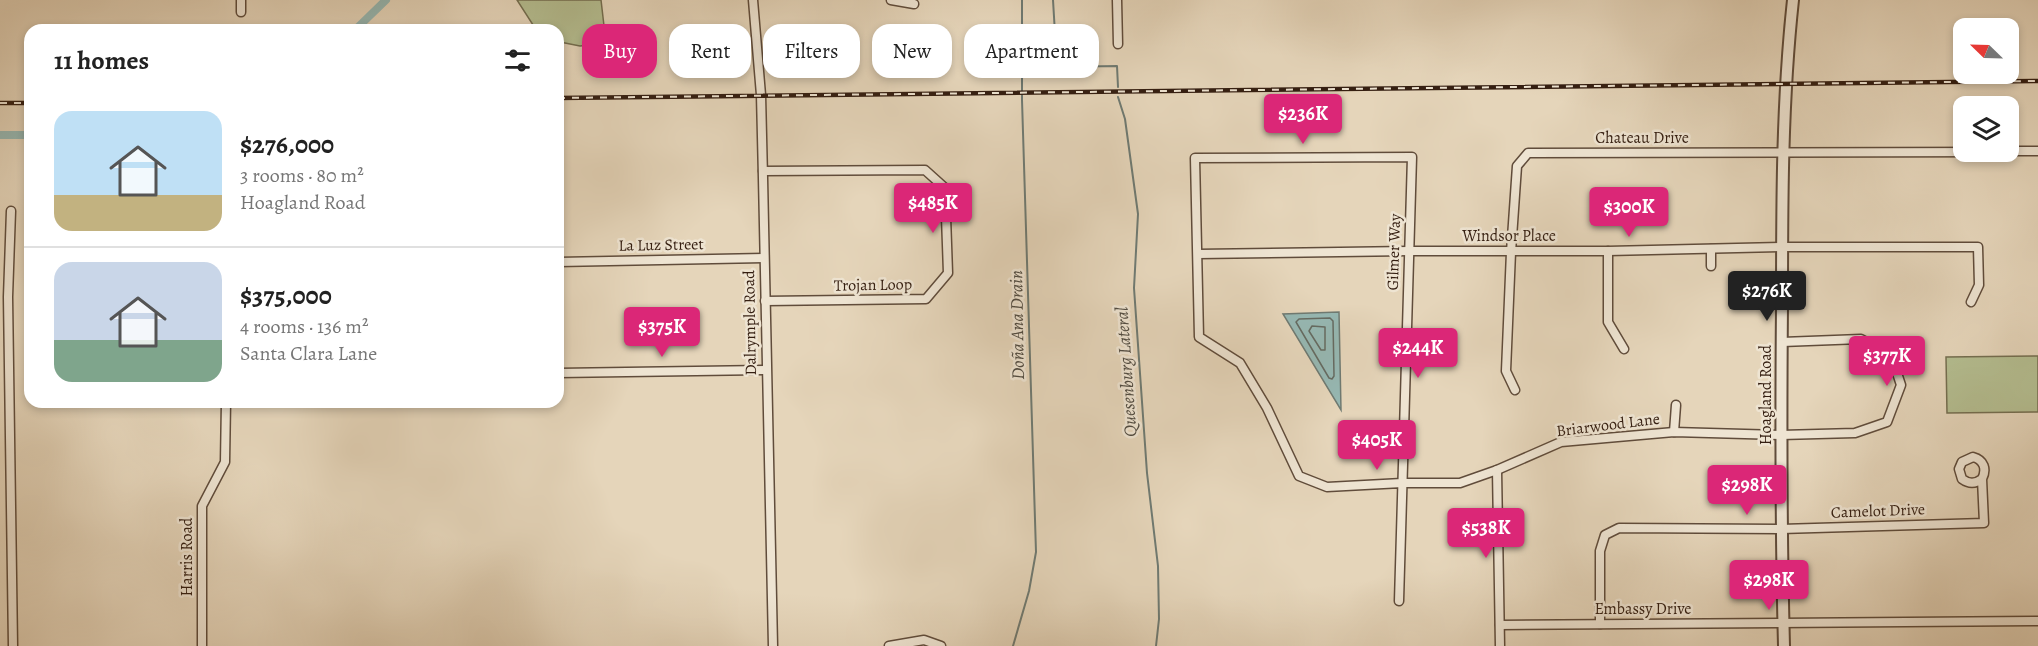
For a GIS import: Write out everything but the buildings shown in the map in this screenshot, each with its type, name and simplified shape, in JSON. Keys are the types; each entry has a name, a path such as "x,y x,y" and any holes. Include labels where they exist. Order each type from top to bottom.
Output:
{"street":[{"path":"241,0 241,12"},
{"name":"Dalrymple Road","path":"753,0 763,171 773,646"},
{"path":"891,0 914,4"},
{"path":"1117,0 1118,44"},
{"name":"Hoagland Road","path":"1784,646 1781,529 1782,247 1788,50 1793,0"},
{"path":"2019,152 2038,151"},
{"name":"Chateau Drive","path":"1515,390 1506,371 1512,252 1517,166 1528,153 1953,152"},
{"name":"Gilmer Way","path":"1195,158 1412,157 1399,601"},
{"name":"Briarwood Lane","path":"1195,158 1199,337 1240,363 1268,408 1299,477 1327,487 1460,483 1497,471 1561,442 1674,432 1781,435 1855,434 1887,422 1902,386 1891,355 1861,339 1782,342"},
{"name":"Trojan Loop","path":"763,171 925,170 945,188 948,273 926,299 765,301"},
{"path":"11,211 4,297 13,646"},
{"name":"Windsor Place","path":"1198,254 1977,247 1979,285 1971,302"},
{"path":"1711,249 1711,267"},
{"path":"1608,252 1608,322 1624,349"},
{"name":"La Luz Street","path":"564,262 764,258"},
{"path":"564,373 766,370"},
{"path":"1674,432 1676,405"},
{"name":"Harris Road","path":"202,646 202,506 225,462 226,408"},
{"path":"1497,471 1500,646"},
{"name":"Camelot Drive","path":"1600,624 1600,551 1605,535 1619,528 1781,529 1984,523 1982,479"},
{"name":"Embassy Drive","path":"1500,625 2038,621"},
{"path":"889,646 924,640 941,646"}],"green space":[{"path":"517,0 601,0 604,24 582,24 582,46 564,43 564,24 532,24"},
{"path":"2038,356 2038,412 1947,413 1946,357"}],"water":[{"path":"1339,312 1341,410 1283,314"}],"waterway":[{"path":"361,24 386,0"},
{"name":"Doña Ana Drain","path":"1013,646 1029,591 1036,552 1022,100 1022,0"},
{"name":"Quesenburg Lateral","path":"1053,0 1057,67 1117,66 1118,87"},
{"name":"Quesenburg Lateral","path":"1118,97 1125,119 1138,214 1134,288 1147,473 1158,566 1159,619 1156,646"},
{"path":"0,135 24,135"}],"railway":[{"path":"564,98 2038,81"},
{"path":"0,103 24,103"}]}
